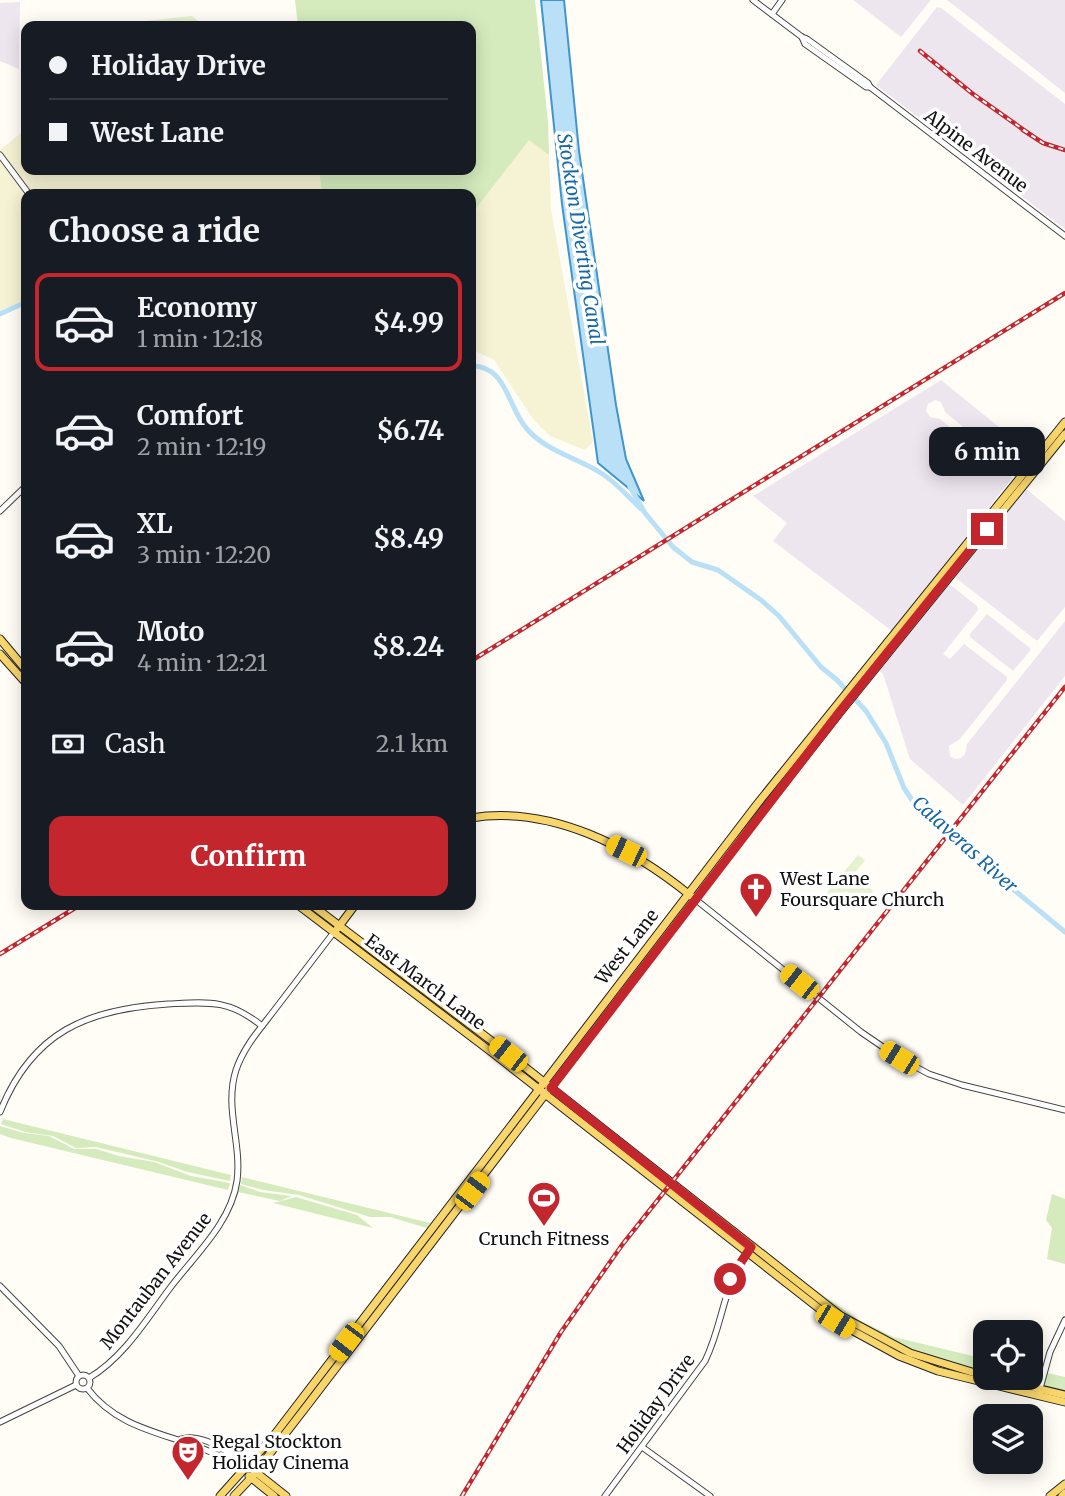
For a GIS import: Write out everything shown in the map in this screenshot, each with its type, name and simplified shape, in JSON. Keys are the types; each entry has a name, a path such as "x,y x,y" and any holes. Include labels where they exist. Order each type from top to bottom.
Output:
{"main road":[{"name":"West Lane","path":"234,1496 253,1475 545,1088 867,673 894,634 1065,422"},
{"name":"West Lane","path":"867,673 888,653 1065,434"},
{"path":"906,630 904,625 915,608"},
{"path":"888,653 895,640 894,634"},
{"path":"0,639 21,664"},
{"path":"0,654 21,677"},
{"path":"476,818 522,817 584,832 641,859 692,896"},
{"name":"East March Lane","path":"306,910 337,929 545,1088 827,1315 875,1344 938,1371 1065,1395"},
{"name":"East March Lane","path":"317,910 337,929"},
{"path":"337,929 351,910"},
{"name":"West Lane","path":"220,1496 298,1405 545,1088"},
{"name":"East March Lane","path":"749,1250 859,1327 917,1356 973,1373"},
{"name":"East March Lane","path":"1032,1390 1065,1402"},
{"path":"245,1469 286,1496"},
{"path":"253,1475 274,1496"},
{"path":"1050,1496 1065,1484"}],"street":[{"name":"Alpine Avenue","path":"753,0 839,61 868,83 870,88 1065,236"},
{"path":"772,14 782,0"},
{"path":"0,155 25,189"},
{"path":"0,511 21,491"},
{"path":"692,896 861,1032 899,1058 929,1074 962,1085 1065,1110"},
{"name":"Montauban Avenue","path":"89,1378 110,1363 128,1343 205,1243 227,1209 235,1191 238,1166 231,1115 233,1086 243,1054 337,929"},
{"path":"0,1112 16,1080 46,1044 77,1023 105,1012 137,1006 214,1002 240,1010 262,1026"},
{"name":"Holiday Drive","path":"605,1496 705,1361 716,1336 730,1279 749,1250"},
{"path":"0,1286 57,1344 79,1376"},
{"path":"1039,1392 1049,1352 1065,1320"},
{"path":"79,1376 85,1375 89,1378 87,1388"},
{"path":"0,1422 76,1385 79,1376"},
{"path":"76,1385 87,1388 100,1403 125,1421 150,1432 207,1442 226,1451 245,1469"},
{"path":"642,1447 710,1496"}],"shaded area":[{"path":"853,0 931,0 901,37"},
{"path":"947,0 1065,0 1065,93 969,17"},
{"path":"20,2 19,69 0,61 0,3"},
{"path":"937,7 1065,104 1065,229 876,85"},
{"path":"21,133 21,175 320,175 321,189 21,189 21,301 0,311 0,150"},
{"path":"529,139 549,155 551,209 593,442 585,450 550,436 533,419 494,360 476,351 476,208"},
{"path":"941,380 1032,454 1018,472 945,412 941,402 935,400 928,404 926,411 930,417 940,419 1012,478 892,631 773,541 787,523 753,496"},
{"path":"1025,488 1065,521 1065,607 1037,641 956,578 955,574"},
{"path":"948,583 977,606 978,610 943,654 950,659 964,644 1007,677 960,739 949,746 950,756 955,759 965,754 967,744 1065,621 1065,676 963,805 910,759 883,674 878,670"},
{"path":"987,614 1030,648 1013,671 970,637"}],"green space":[{"path":"295,0 535,0 549,155 529,140 476,209 476,189 321,189 320,175 476,175 476,21 297,21"},
{"path":"192,16 198,21 144,21"},
{"path":"858,855 865,860 854,874 873,891 862,905 846,891 835,905 824,896"},
{"path":"3,1119 231,1175 230,1181 96,1147 76,1148 53,1136 25,1132 1,1124"},
{"path":"0,1126 49,1136 74,1149 96,1149 154,1162 191,1176 230,1183 228,1190 11,1138 0,1134"},
{"path":"242,1177 430,1223 427,1228 390,1217 370,1217 299,1195 241,1184"},
{"path":"240,1185 260,1192 292,1196 280,1201 238,1192"},
{"path":"1052,1194 1065,1199 1065,1264 1047,1259 1052,1228 1046,1220"},
{"path":"296,1197 357,1215 373,1228 273,1203"},
{"path":"811,1287 857,1319 894,1337 973,1356 973,1370 930,1357 885,1338 810,1289"},
{"path":"1047,1373 1065,1377 1065,1393 1046,1388 1044,1384"}],"water":[{"name":"Stockton Diverting Canal","path":"541,0 564,0 579,151 616,405 626,459 644,501 598,463 562,204"}],"waterway":[{"name":"Calaveras River","path":"0,314 21,304"},
{"name":"Calaveras River","path":"476,367 492,372 499,380 520,420 535,437 552,449 606,477 641,509"},
{"name":"Calaveras River","path":"630,487 645,513 673,547 692,562 718,570 761,600 779,616 821,667 866,711 886,743 904,788 912,800 956,842 1065,932"}],"railway":[{"path":"920,51 973,94 1031,135"},
{"path":"1023,130 1043,143 1065,150"},
{"path":"476,658 1065,293"},
{"path":"462,1496 561,1332 622,1245 1065,687"},
{"path":"0,954 72,910"}],"place":[{"name":"West Lane Foursquare Church","path":"756,919"},
{"name":"Crunch Fitness","path":"544,1228"},
{"name":"Regal Stockton Holiday Cinema","path":"188,1482"}],"route":[{"path":"730,1279 751,1247 551,1088 841,710 987,529"}]}
